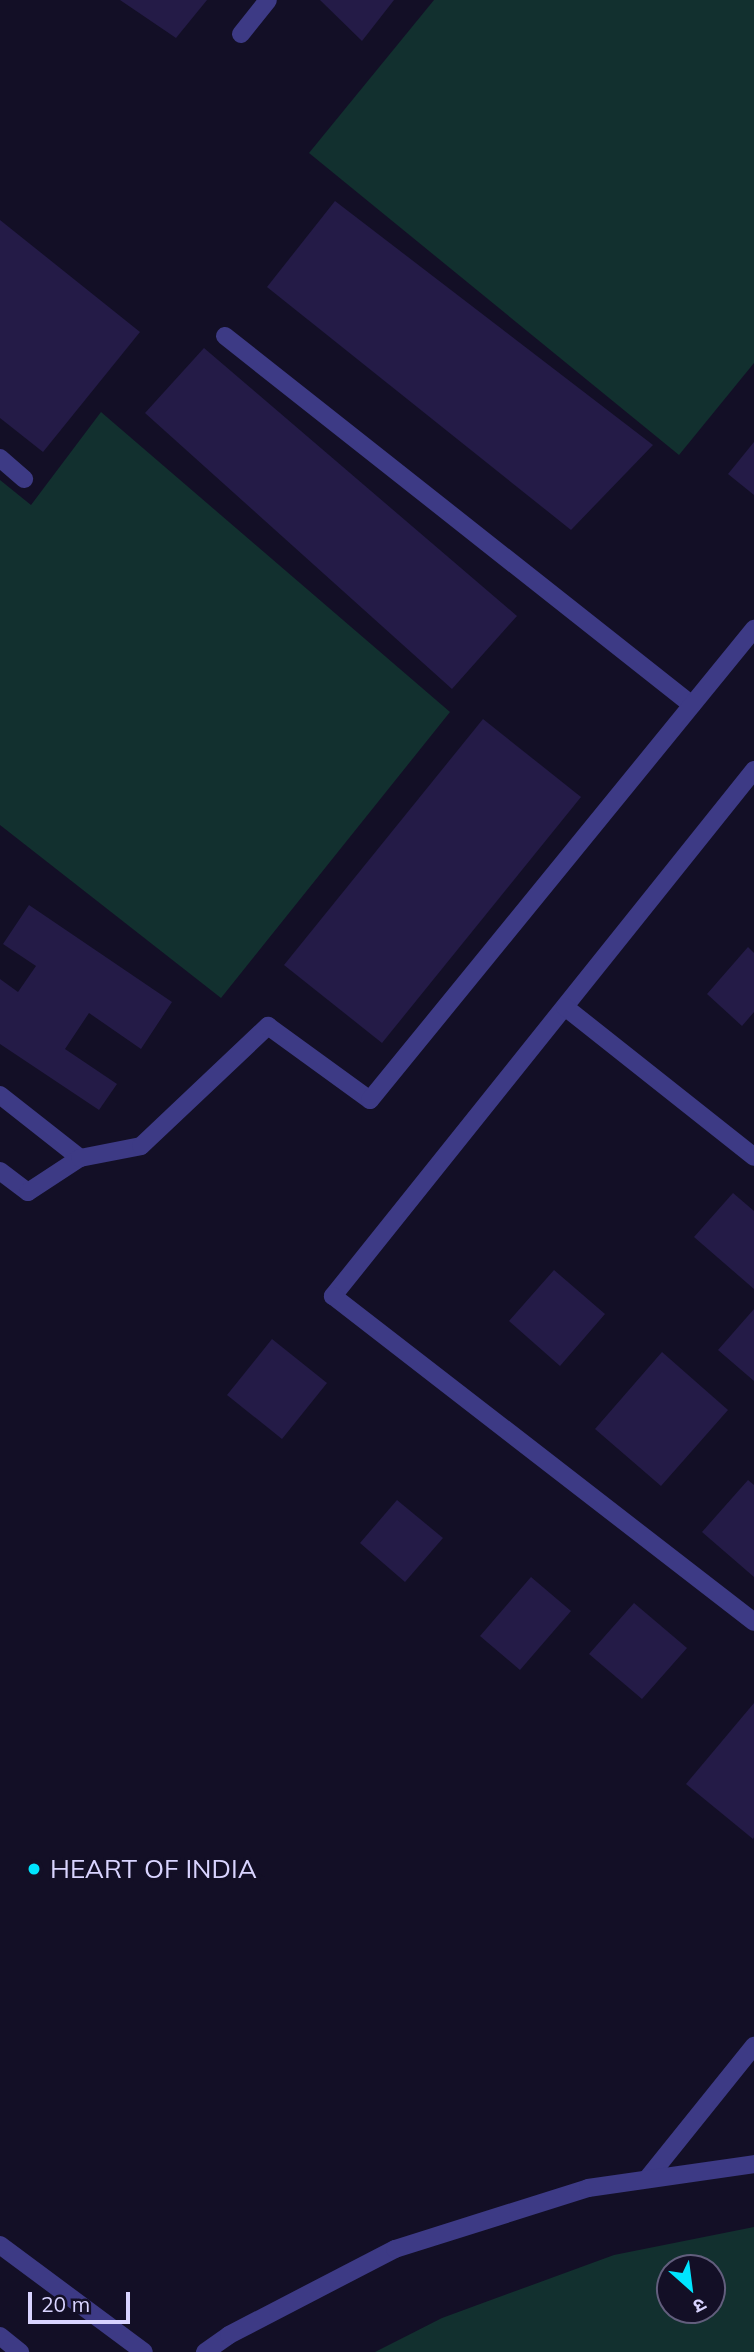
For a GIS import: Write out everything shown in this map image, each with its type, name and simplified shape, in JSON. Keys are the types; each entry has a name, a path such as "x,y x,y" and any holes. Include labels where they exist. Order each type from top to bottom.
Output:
{"street":[{"path":"241,34 268,0"},
{"path":"225,336 692,705"},
{"path":"0,458 24,479"},
{"path":"0,1171 27,1192 80,1158 141,1146 268,1026 370,1100 754,629"},
{"path":"754,770 333,1296 754,1622"},
{"path":"565,1007 754,1157"},
{"path":"0,1094 80,1158"},
{"path":"648,2179 754,2046"},
{"path":"205,2352 229,2335 396,2249 588,2188 754,2164"},
{"path":"0,2245 144,2352"},
{"path":"0,2336 20,2352"}],"green space":[{"path":"434,0 754,0 754,363 679,455 309,153"},
{"path":"101,412 450,712 221,998 0,825 0,480 31,505"},
{"path":"754,2227 754,2352 375,2352 442,2318 614,2255"}],"building":[{"path":"120,0 207,0 176,38"},
{"path":"320,0 394,0 362,41"},
{"path":"335,201 653,445 571,530 267,287"},
{"path":"0,220 140,332 43,452 0,418"},
{"path":"204,348 517,616 452,689 145,413"},
{"path":"754,442 754,495 728,474"},
{"path":"483,719 581,797 382,1043 284,965"},
{"path":"29,905 172,1002 141,1049 89,1013 65,1049 117,1084 99,1110 0,1044 0,979 18,992 36,966 3,944"},
{"path":"748,947 754,953 754,1012 742,1026 707,994"},
{"path":"733,1193 754,1211 754,1289 694,1237"},
{"path":"554,1270 605,1314 560,1366 509,1321"},
{"path":"754,1309 754,1381 718,1350"},
{"path":"272,1339 327,1383 282,1439 227,1395"},
{"path":"662,1352 728,1410 661,1486 595,1429"},
{"path":"748,1480 754,1485 754,1577 702,1532"},
{"path":"397,1500 443,1538 405,1582 360,1543"},
{"path":"531,1577 571,1611 520,1670 480,1636"},
{"path":"634,1603 687,1648 642,1699 589,1654"},
{"path":"754,1703 754,1837 753,1839 686,1784"}],"place":[{"name":"HEART OF INDIA","path":"34,1869"}]}
